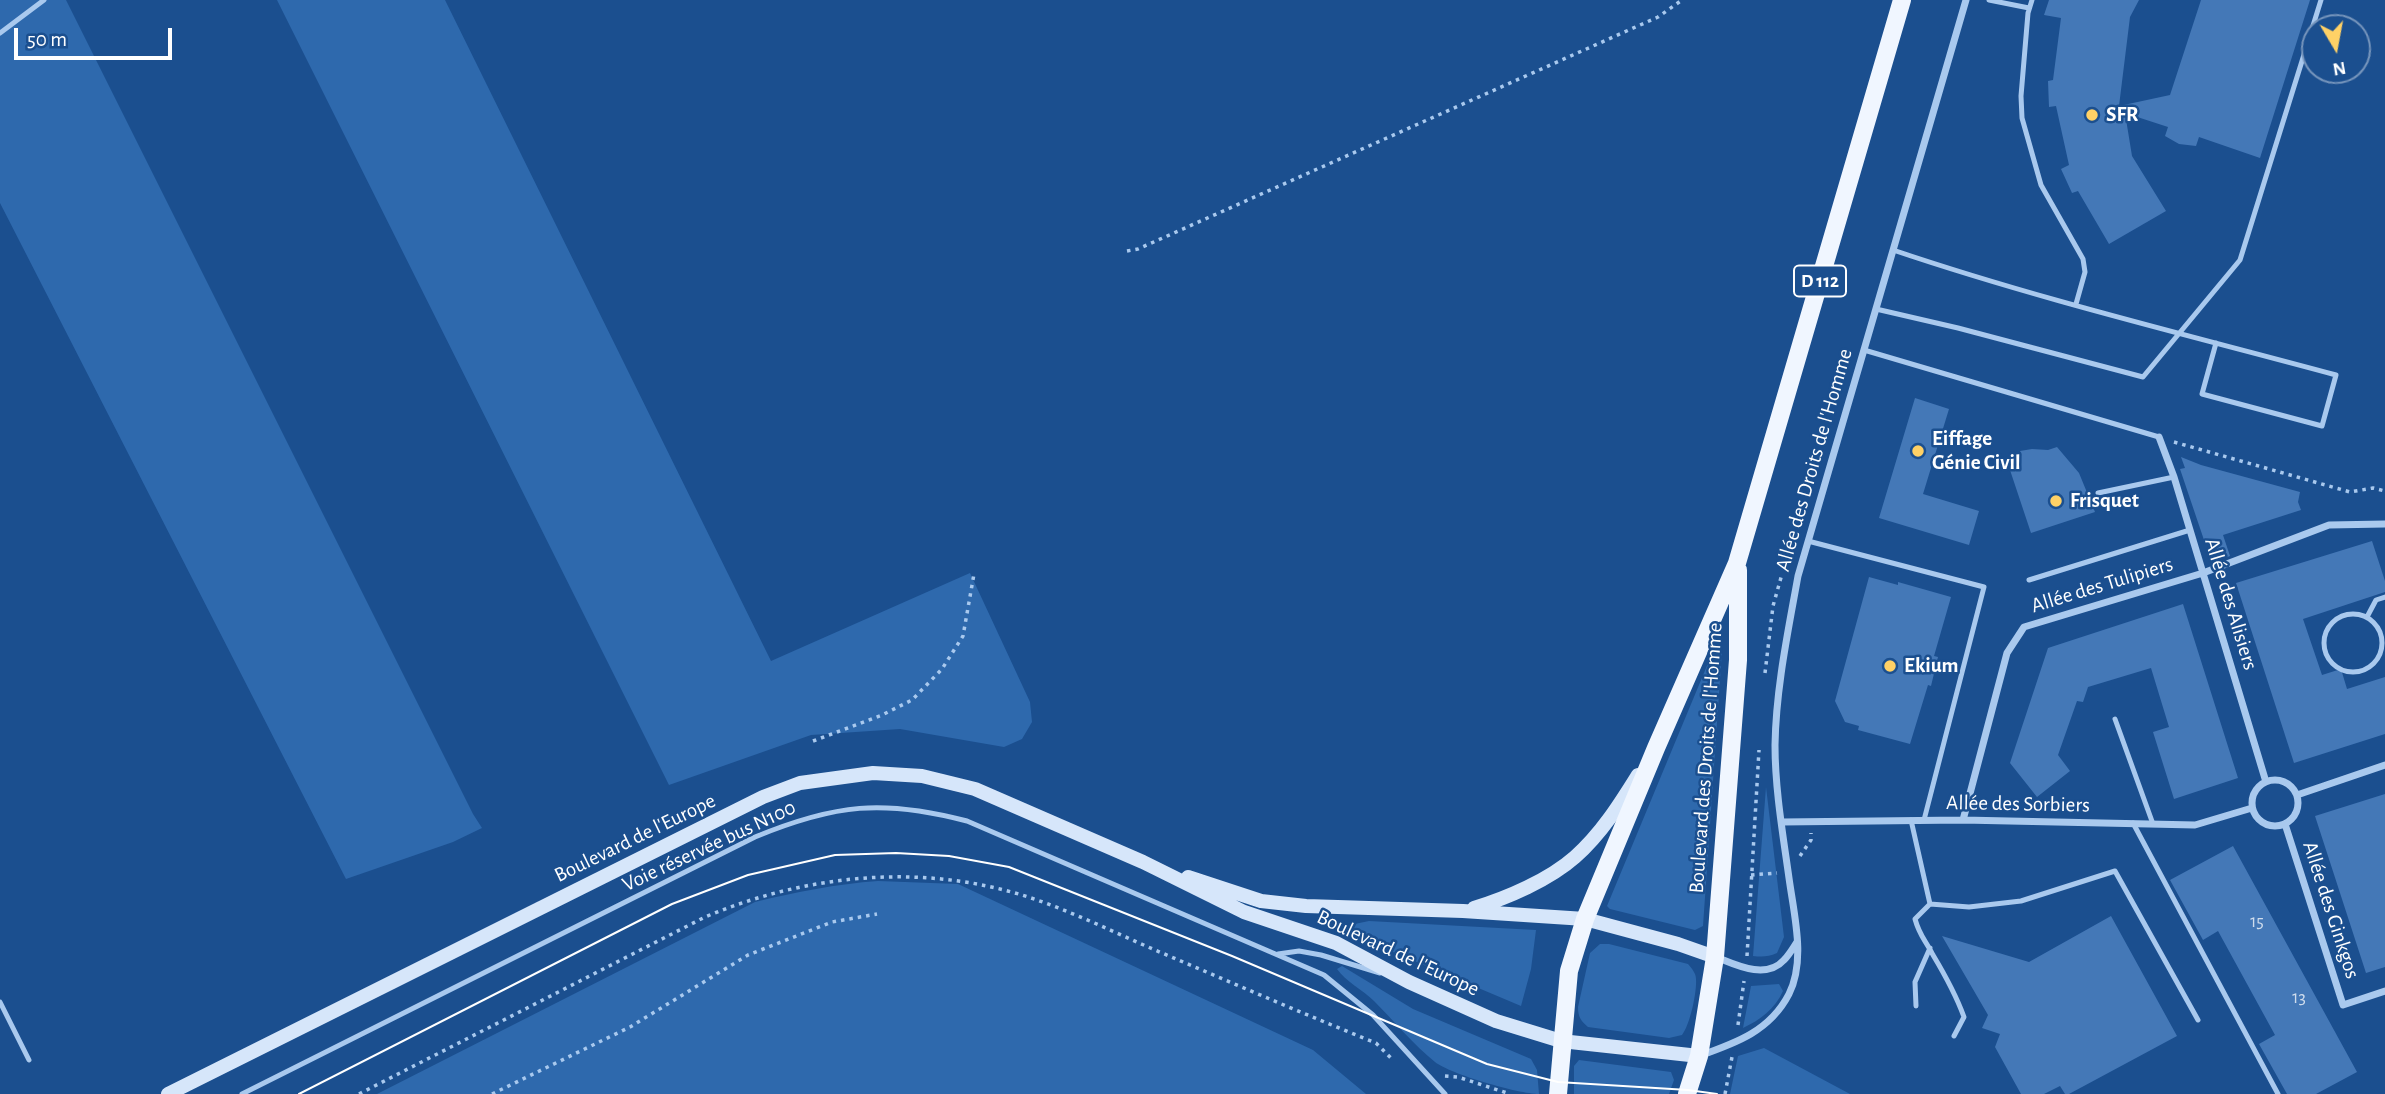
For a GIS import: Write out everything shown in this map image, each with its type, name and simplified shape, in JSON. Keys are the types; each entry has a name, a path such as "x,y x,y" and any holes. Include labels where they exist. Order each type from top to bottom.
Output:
{"main road":[{"name":"Boulevard des Droits de l'Homme","path":"1558,1094 1569,971 1585,919 1737,563 1902,0"},
{"name":"Boulevard des Droits de l'Homme","path":"1687,1094 1699,1056 1716,957 1738,660 1737,563"}],"street":[{"name":"Allée des Droits de l'Homme","path":"1699,1056 1757,1032 1773,1018 1789,994 1797,972 1797,941 1775,747 1781,670 1798,576 1966,0"},
{"name":"Allée des Alisiers","path":"2158,437 2174,477 2266,782"},
{"name":"Allée des Tulipiers","path":"1963,820 2007,653 2024,627 2203,573 2329,524 2385,524"},
{"name":"Boulevard de l'Europe","path":"1463,911 1499,901 1532,886 1575,858 1614,814 1656,748"},
{"path":"2297,795 2385,765"},
{"name":"Boulevard de l'Europe","path":"168,1094 762,797 800,783 873,773 922,776 975,789 1143,862 1244,912 1336,943 1409,982 1496,1021 1561,1041 1699,1056"},
{"path":"2266,782 2284,782 2292,787 2297,795 2295,815 2285,824 2269,825 2259,820 2252,808 2255,792 2266,782"},
{"name":"Allée des Sorbiers","path":"1782,822 1963,820 2195,825 2252,808"},
{"name":"Allée des Ginkgos","path":"2285,824 2343,1005 2385,991"},
{"name":"Boulevard de l'Europe","path":"1143,862 1261,901 1306,906 1463,911 1585,919 1716,957"},
{"path":"1716,957 1742,968 1772,969 1783,962 1797,941"}],"lane":[{"path":"0,33 44,0"},
{"path":"1989,0 2029,8"},
{"path":"2032,0 2021,96 2022,118 2041,185 2083,259 2085,272 2076,304"},
{"path":"1876,309 2143,377 2240,260 2321,0"},
{"path":"1893,250 1972,276 2336,375 2322,426 2202,394 2216,343"},
{"path":"1864,350 2158,437"},
{"path":"2098,493 2174,477"},
{"path":"2029,580 2190,530"},
{"path":"1808,541 1984,587 1924,820"},
{"path":"2367,617 2376,600 2385,597"},
{"path":"2347,614 2367,617 2381,631 2383,641 2376,660 2361,671 2351,672 2334,665 2325,649 2326,631 2331,624 2347,614"},
{"path":"2115,719 2153,824"},
{"name":"Voie réservée bus N100","path":"242,1094 755,837 808,817 875,806 904,808 967,821 1324,975 1373,1015 1445,1094"},
{"path":"1911,820 1930,904"},
{"path":"2133,823 2278,1094"},
{"path":"1930,904 1969,907 2021,901 2115,871 2198,1020"},
{"path":"1930,904 1916,919 1920,936 1930,948 1956,996 1964,1017 1954,1037"},
{"path":"1916,1006 1915,982 1930,948"},
{"path":"1278,954 1299,951 1321,955 1409,982"},
{"path":"0,1002 29,1060"}],"path":[{"path":"1127,251 1151,244 1658,17 1682,0"},
{"path":"2158,437 2350,492 2373,488 2385,491"},
{"path":"813,741 882,715 912,700 942,669 963,636 974,574"},
{"path":"1801,863 1800,855 1811,840 1810,823"},
{"path":"359,1094 705,917 744,901 782,890 856,877 936,879 970,883 1038,900 1376,1043 1395,1061"},
{"path":"492,1094 630,1027 748,955 832,922 877,914"},
{"path":"1428,1075 1458,1077 1510,1094"}],"shaded area":[{"path":"0,0 66,0 482,828 453,842 346,879 0,203"},
{"path":"277,0 445,0 771,661 970,573 1030,702 1032,722 1022,739 1004,747 900,729 811,735 669,785"},
{"path":"1720,643 1722,650 1703,926 1695,930 1610,909 1607,906 1716,644"},
{"path":"1766,787 1784,937 1777,953 1759,957 1753,956"},
{"path":"878,881 958,884 1313,1050 1366,1094 377,1094 755,902 816,889"},
{"path":"1369,921 1536,930 1531,969 1521,1006 1348,933 1345,926"},
{"path":"1600,944 1688,964 1694,971 1696,985 1690,1016 1682,1035 1669,1038 1588,1027 1583,1023 1578,1007 1590,953"},
{"path":"1342,966 1413,1009 1531,1059 1537,1070 1539,1094 1485,1082 1435,1062 1374,1001 1340,973 1337,969"},
{"path":"1779,984 1783,991 1776,1003 1761,1018 1743,1028 1751,986"},
{"path":"1764,1048 1850,1094 1730,1094 1738,1056"},
{"path":"1579,1060 1671,1072 1674,1080 1669,1094 1574,1094 1574,1066"}],"building":[{"path":"2049,0 2139,0 2130,17 2119,106 2170,95 2201,0 2310,0 2306,14 2301,14 2301,28 2260,158 2199,137 2196,146 2179,144 2165,136 2168,127 2125,113 2132,156 2166,211 2109,244 2078,191 2072,193 2061,169 2069,165 2056,106 2049,107 2048,81 2053,80 2061,18 2044,15"},
{"name":"Eiffage Génie Civil","path":"1915,398 1949,409 1923,494 1979,511 1969,545 1879,518"},
{"name":"Frisquet","path":"2057,447 2079,473 2095,512 2031,533 2006,458 2021,453 2020,451"},
{"path":"2181,457 2300,492 2298,502 2301,510 2223,535 2230,556 2225,558 2204,540 2180,469 2185,468"},
{"path":"2372,541 2385,581 2385,592 2303,619 2322,675 2341,669 2347,689 2385,677 2385,734 2294,763 2236,583"},
{"name":"Ekium","path":"1869,577 1951,597 1934,656 1938,657 1931,686 1928,685 1910,744 1858,730 1859,726 1845,722 1835,701"},
{"path":"2183,604 2238,778 2174,799 2153,732 2169,727 2151,668 2088,687 2083,702 2077,701 2058,755 2070,771 2037,797 2010,763 2048,648"},
{"path":"2385,794 2385,967 2366,973 2315,816"},
{"path":"2233,846 2357,1072 2316,1094 2287,1094 2259,1044 2275,1035 2218,931 2203,940 2170,880"},
{"path":"2111,916 2177,1036 2069,1094 2065,1094 2060,1086 2044,1094 2021,1094 1995,1047 2000,1034 1982,1028 1988,1015 1942,936 2029,962"}],"tram line":[{"path":"299,1094 672,904 748,875 835,855 896,853 949,856 1009,867 1232,956 1487,1064 1558,1082 1717,1094"}],"place":[{"name":"SFR","path":"2092,115"},
{"name":"Eiffage Génie Civil","path":"1918,451"},
{"name":"Frisquet","path":"2056,501"},
{"name":"Ekium","path":"1890,666"}]}
